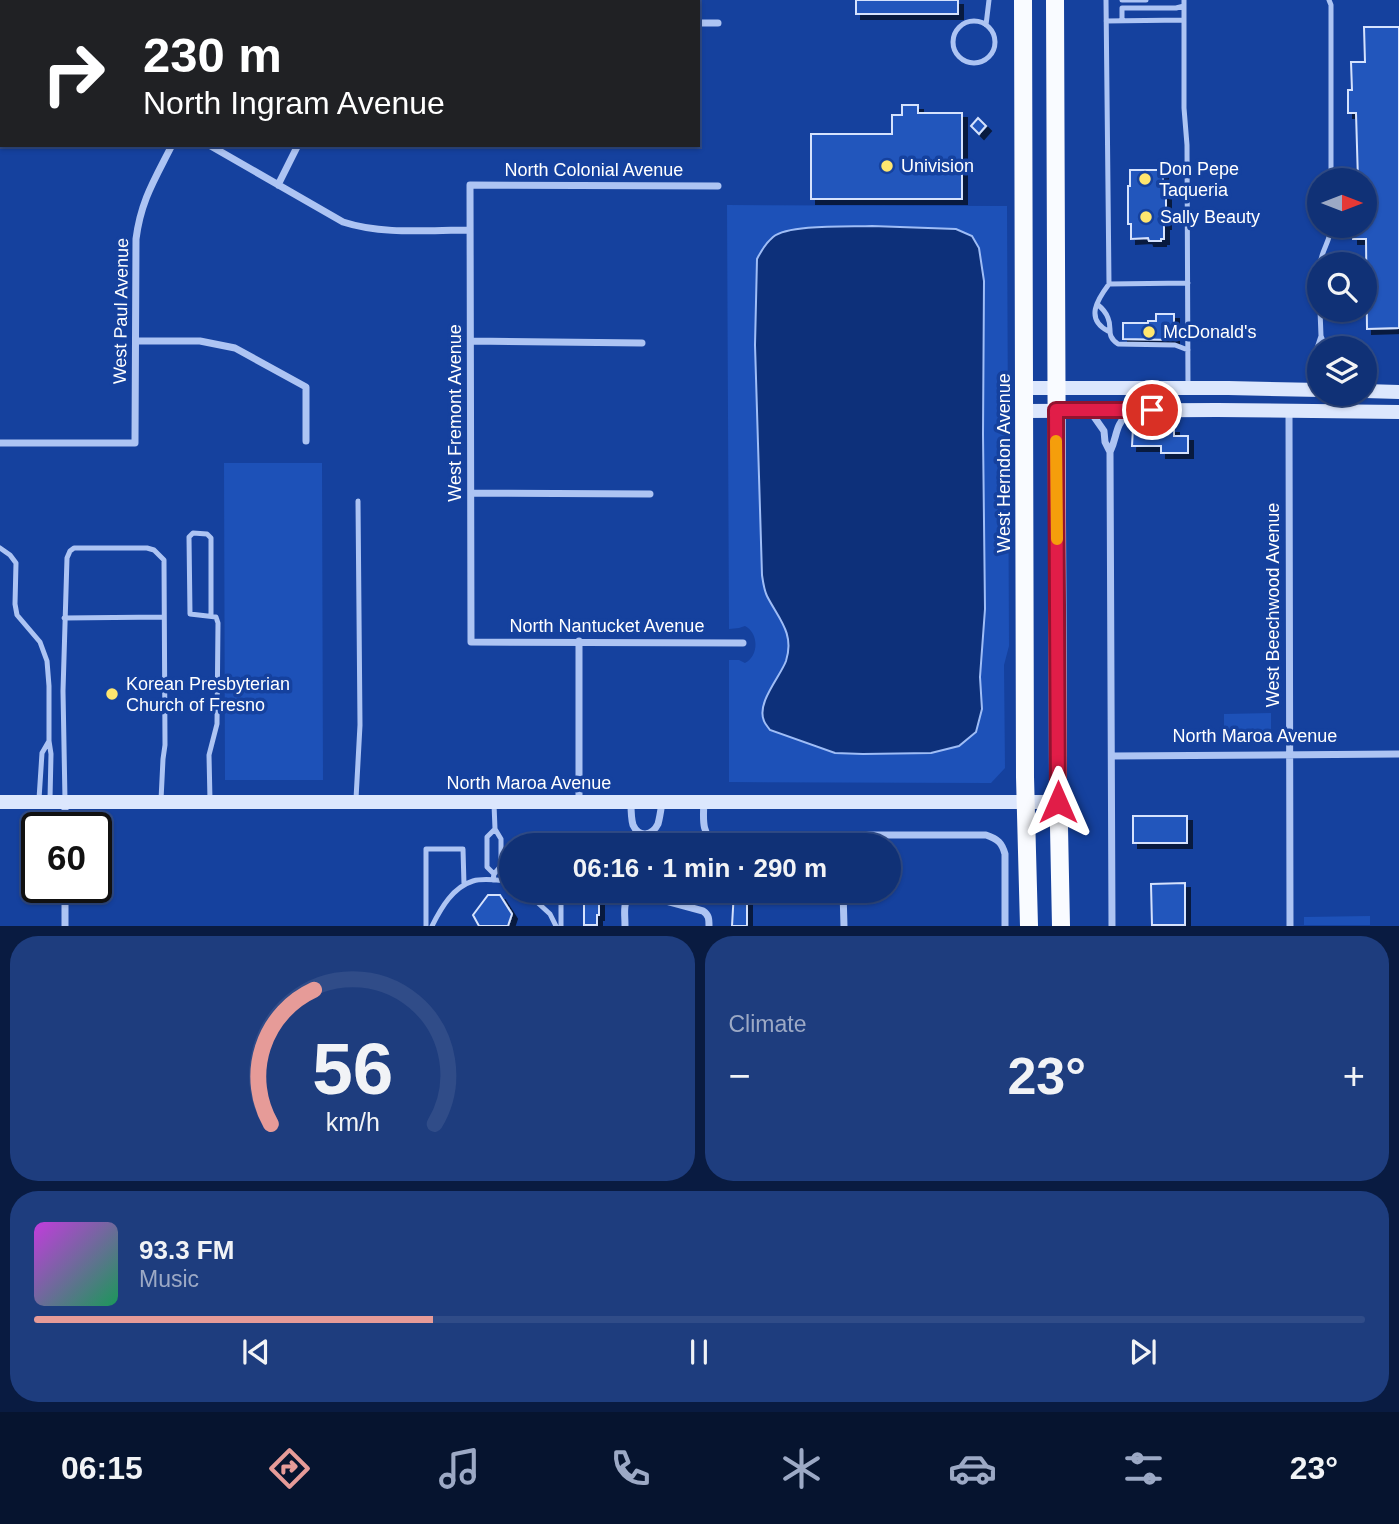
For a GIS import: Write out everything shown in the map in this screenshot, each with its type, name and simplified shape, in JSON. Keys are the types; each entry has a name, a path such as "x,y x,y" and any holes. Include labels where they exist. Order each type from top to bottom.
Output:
{"main road":[{"name":"West Herndon Avenue","path":"1023,0 1026,802 1029,926"},
{"path":"1055,0 1058,802 1061,926"},
{"path":"1024,388 1307,391"},
{"path":"1377,391 1399,392"},
{"path":"1217,410 1237,402 1307,402"},
{"path":"1025,411 1399,412"},
{"name":"North Maroa Avenue","path":"0,802 1058,802"}],"street":[{"path":"700,23 718,23"},
{"name":"West Paul Avenue","path":"0,443 135,443 138,221 145,197 171,147"},
{"path":"212,147 343,222 360,228 470,230"},
{"path":"278,185 297,147"},
{"name":"West Fremont Avenue","path":"470,185 471,642"},
{"name":"North Colonial Avenue","path":"470,185 718,186"},
{"path":"136,341 219,343 246,352 306,387 306,441"},
{"path":"471,341 642,343"},
{"path":"1112,926 1110,452 1119,423 1130,410"},
{"path":"1090,411 1104,431 1110,452"},
{"name":"West Beechwood Avenue","path":"1289,411 1290,926"},
{"path":"471,493 650,494"},
{"path":"579,641 579,802"},
{"name":"North Nantucket Avenue","path":"471,642 743,643"},
{"name":"North Maroa Avenue","path":"1112,756 1399,754"},
{"path":"704,801 703,820 706,833"},
{"path":"631,802 632,823 639,833"},
{"path":"650,833 658,823 662,802"},
{"path":"51,803 56,812"},
{"path":"901,835 986,835 1001,844 1005,855 1005,926"},
{"path":"65,903 65,926"},
{"path":"625,926 626,903"},
{"path":"673,903 707,913 709,926"},
{"path":"844,903 844,926"}],"lane":[{"path":"986,25 989,0"},
{"path":"1106,0 1109,284 1097,304 1095,318 1118,344 1175,345 1188,350"},
{"path":"1122,21 1122,0 1146,0"},
{"path":"1331,168 1330,2 1337,0"},
{"path":"1122,8 1176,8 1184,3"},
{"path":"1184,3 1188,388"},
{"path":"1106,21 1184,20"},
{"path":"967,22 986,25 994,37 993,51 989,57 976,63 962,59 953,43 957,31 967,22"},
{"path":"1109,284 1188,283"},
{"path":"1097,304 1108,316 1108,331"},
{"path":"1320,322 1321,336"},
{"path":"356,803 360,724 358,501"},
{"path":"210,803 209,755 217,724 218,623 216,617 211,615 190,614 188,537 193,533 207,534 211,538 211,615"},
{"path":"0,548 16,563 17,615 40,642 47,661 51,803"},
{"path":"51,803 63,691 66,558 74,548 147,548 154,550 164,560 165,744 161,803"},
{"path":"64,618 164,617"},
{"path":"49,740 41,752 51,803"},
{"path":"493,877 500,866 501,839 495,829 494,803"},
{"path":"493,877 487,867 487,837 495,829"},
{"path":"426,926 426,849 463,849 464,885"},
{"path":"432,926 448,899 464,885 474,880 499,879"},
{"path":"539,903 558,926"},
{"path":"558,926 560,903"}],"shaded area":[{"path":"727,205 1007,206 1009,646 1004,665 1005,768 991,783 729,782 729,660 745,663 753,655 756,644 750,629 745,626 729,629"},
{"path":"872,226 956,229 972,236 979,248 984,281 985,609 980,677 982,709 976,732 959,746 931,753 835,753 770,730 762,714 766,698 786,661 788,642 784,626 766,594 762,575 755,345 757,259 768,242 781,233 806,228"},
{"path":"224,463 322,463 323,780 225,780"},
{"path":"1271,713 1271,740 1224,740 1224,714"},
{"path":"1370,916 1370,925 1304,925 1304,917"}],"building":[{"path":"856,0 958,0 958,14 856,14"},
{"path":"1364,27 1399,27 1399,328 1367,329 1367,322 1377,322 1377,252 1366,252 1366,239 1353,239 1377,238 1377,168 1358,168 1356,113 1348,113 1348,90 1352,90 1351,62 1365,62"},
{"name":"Univision","path":"902,105 918,105 918,113 962,113 962,199 811,199 811,134 892,134 892,115 902,115"},
{"path":"978,118 986,126 979,134 971,126"},
{"path":"1130,170 1163,170 1166,224 1164,239 1161,241 1149,241 1148,238 1131,239 1131,224 1128,224"},
{"name":"McDonald's","path":"1156,314 1174,314 1174,340 1123,339 1123,323 1156,321"},
{"path":"1151,425 1164,425 1164,428 1174,428 1174,436 1188,436 1188,453 1161,453 1161,446 1132,446 1133,428 1151,428"},
{"path":"1133,816 1187,816 1187,843 1133,843"},
{"path":"1185,883 1185,925 1152,925 1151,884"},
{"path":"488,895 499,895 499,903 505,903 512,914 508,926 479,926 473,915"},
{"path":"584,903 599,903 597,925 584,925"},
{"path":"733,903 747,903 747,925 732,926"}],"slow traffic":[{"path":"1056,441 1057,539"}],"place":[{"name":"Univision","path":"887,166"},
{"name":"Don Pepe Taqueria","path":"1145,179"},
{"name":"Sally Beauty","path":"1146,217"},
{"name":"McDonald's","path":"1149,332"},
{"name":"Korean Presbyterian Church of Fresno","path":"112,694"}],"route":[{"path":"1058,802 1056,410 1152,410"}]}
